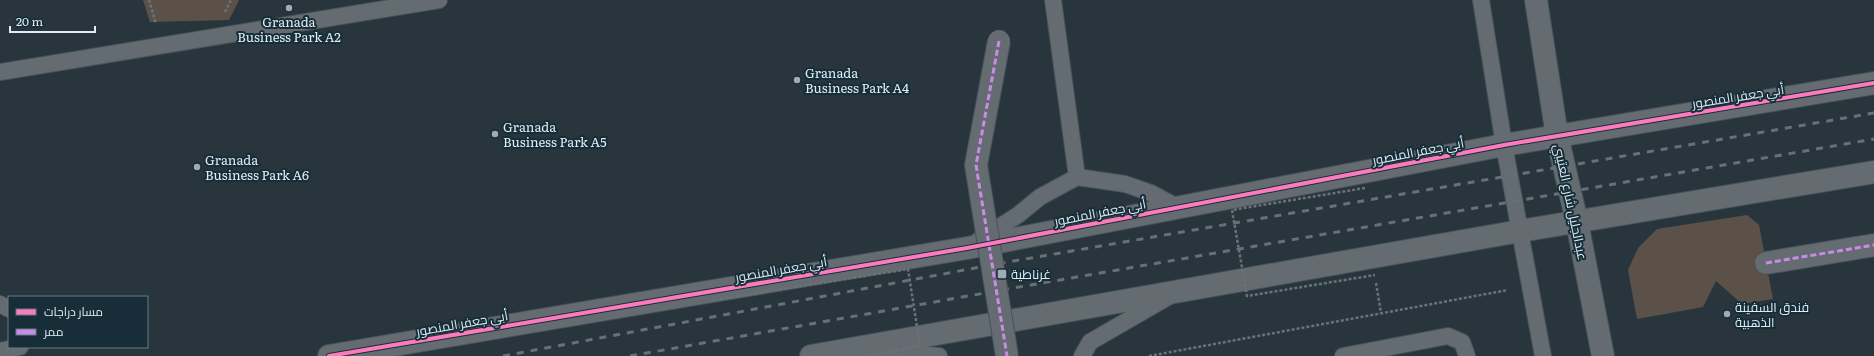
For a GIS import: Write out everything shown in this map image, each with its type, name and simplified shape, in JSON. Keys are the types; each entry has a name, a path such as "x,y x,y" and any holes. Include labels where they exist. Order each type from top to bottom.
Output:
{"street":[{"name":"عبدالجليل شارع العتيبي","path":"1536,0 1557,136 1577,222 1603,356"},
{"path":"1000,41 976,165 1007,356"},
{"name":"أبي جعفر المنصور","path":"328,356 967,248 1504,145 1874,83"},
{"path":"811,356 862,352 1177,292 1520,231 1874,172"},
{"path":"1766,263 1874,245"}],"lane":[{"path":"0,72 439,0"},
{"path":"1053,0 1077,177"},
{"path":"1480,0 1504,145 1543,356"},
{"path":"967,248 1018,215 1040,197 1077,177 1125,184 1151,193 1179,208"},
{"path":"1082,356 1090,342 1177,292"},
{"path":"1343,356 1448,336 1462,342 1468,356"},
{"path":"0,351 15,348"},
{"path":"862,352 939,356"}],"path":[{"path":"1365,188 1232,210 1247,296 1375,275 1381,313"},
{"path":"720,299 908,269 920,346 862,352"},
{"path":"1149,356 1530,286"}],"shaded area":[{"path":"143,0 239,0 229,20 150,22"},
{"path":"1747,215 1759,225 1773,299 1742,304 1716,281 1703,307 1637,319 1628,270 1638,248 1657,229"}],"railway":[{"path":"503,356 1002,263 1874,113"},
{"path":"630,356 1874,139"}],"marked path":[{"path":"999,41 976,165 1007,356"},
{"path":"1766,263 1874,245"}],"cycle path":[{"path":"329,356 967,248 1504,145 1874,83"}],"place":[{"name":"Granada Business Park A2","path":"289,8"},
{"name":"Granada Business Park A4","path":"797,80"},
{"name":"Granada Business Park A5","path":"495,134"},
{"name":"Granada Business Park A6","path":"197,167"},
{"name":"غرناطية","path":"1002,274"},
{"name":"فندق السفينة الذهبية","path":"1727,314"}]}
